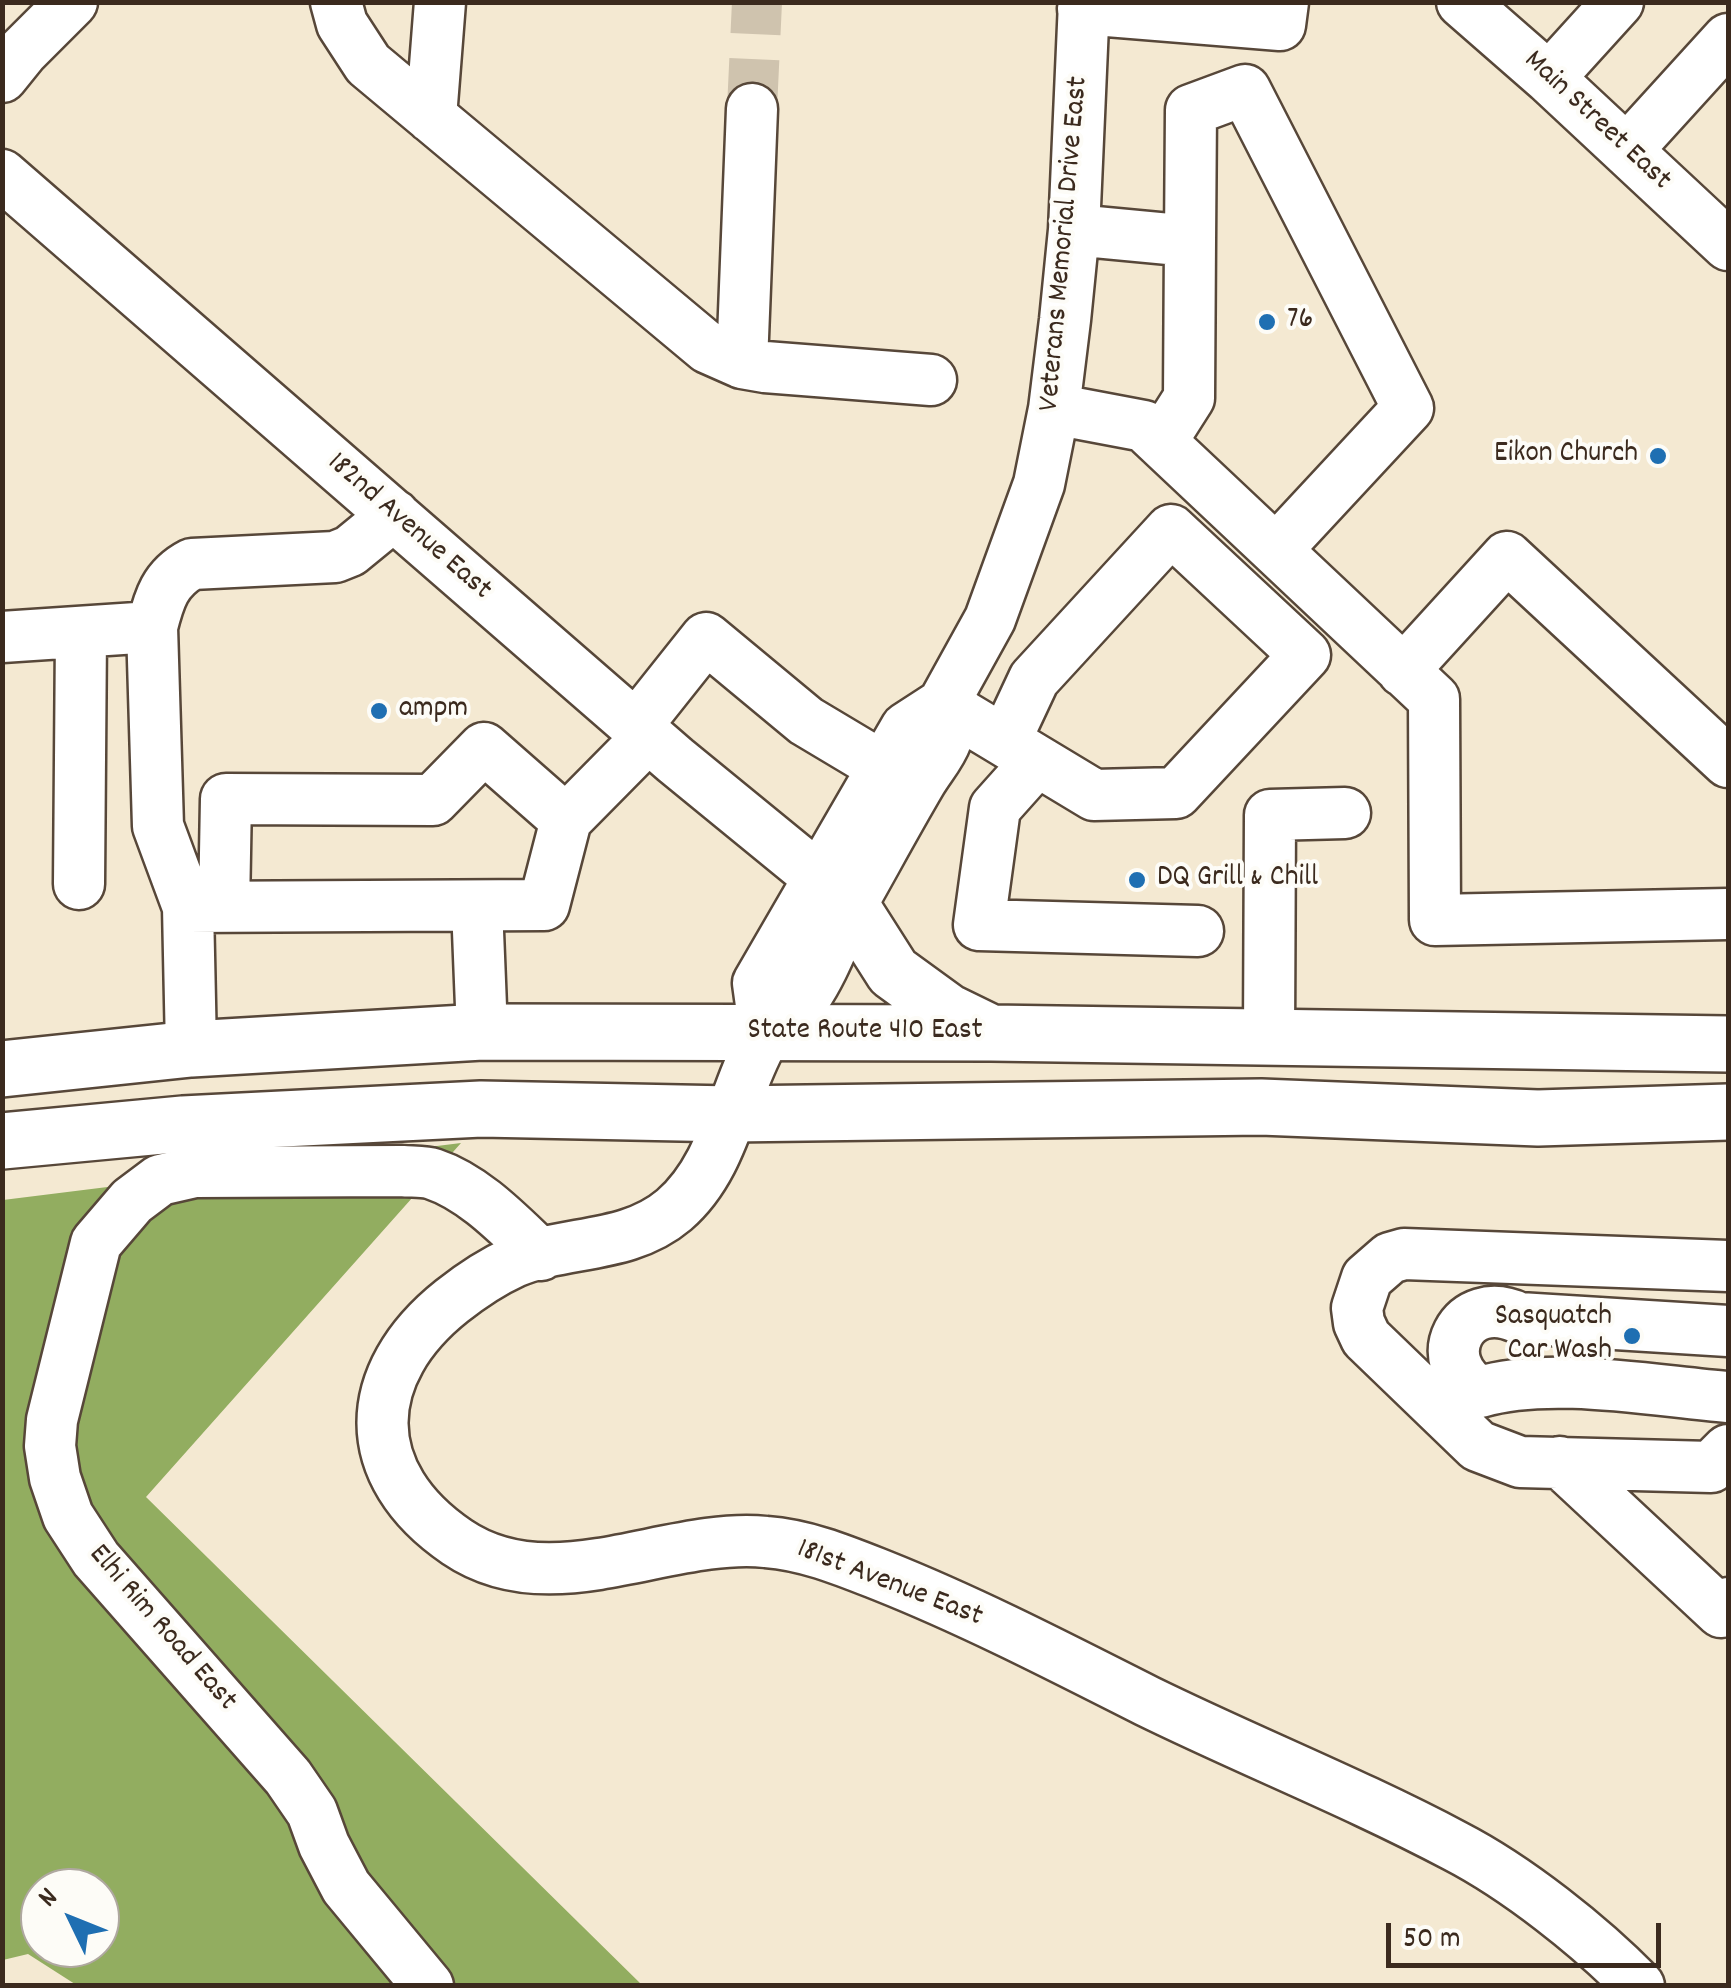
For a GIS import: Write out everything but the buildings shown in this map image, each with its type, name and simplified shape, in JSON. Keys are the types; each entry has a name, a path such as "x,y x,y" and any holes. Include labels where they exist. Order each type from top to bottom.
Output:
{"highway":[{"path":"835,891 893,972 948,1012 991,1033"},
{"name":"State Route 410 East","path":"2,1069 192,1049 482,1032 991,1033 1728,1044"},
{"path":"2,1141 183,1124 481,1109 731,1114 1261,1107 1538,1118 1728,1112"}],"street":[{"path":"2,78 72,2"},
{"path":"336,2 342,24 368,64 697,339 720,354 742,363 930,380"},
{"path":"430,117 440,2"},
{"path":"1084,6 1280,25 1282,2"},
{"name":"Main Street East","path":"1462,2 1550,78 1728,244"},
{"path":"1550,78 1618,2"},
{"name":"Veterans Memorial Drive East","path":"835,891 883,767 906,728 943,704 990,619 1039,484 1054,409 1074,230 1084,6"},
{"path":"1627,150 1728,39"},
{"path":"1161,442 1189,398 1191,110 1245,90 1408,408 1276,550"},
{"path":"742,363 752,109"},
{"name":"182nd Avenue East","path":"2,175 642,731 835,891"},
{"path":"1074,230 1190,241"},
{"path":"1054,409 1144,426 1434,699 1435,920 1728,914"},
{"path":"1190,548 1230,507"},
{"path":"206,907 158,826 152,627 161,594 177,572 192,564 335,557 394,515"},
{"path":"943,704 1021,751 1094,795 1176,794 1306,655 1170,530 1034,678 1021,751 995,808 979,925 1198,931"},
{"path":"1403,671 1507,557 1728,762"},
{"path":"2,637 152,627"},
{"path":"79,884 81,633"},
{"path":"206,907 544,905 566,820 642,731 706,638 806,721 883,767"},
{"name":"Veterans Memorial Drive East","path":"835,891 947,737 943,704"},
{"path":"192,1049 206,907 226,799 433,800 484,748 566,820"},
{"path":"1269,1037 1270,815 1344,813"},
{"path":"765,1034 805,998 835,891"},
{"path":"477,906 482,1032"},
{"name":"181st Avenue East","path":"765,1034 708,1172 674,1209 641,1232 518,1260 480,1281 446,1306 396,1366 380,1420 385,1448 404,1491 431,1521 460,1545 500,1562 545,1569 730,1542 764,1541 852,1564 948,1602 1177,1716 1458,1847 1520,1887 1639,1986"},
{"name":"Elhi Rim Road East","path":"428,1986 346,1888 312,1812 288,1776 87,1545 68,1516 56,1478 50,1446 52,1420 96,1243 132,1201 160,1180 196,1172 432,1174 497,1214 541,1255"},
{"path":"1728,1266 1419,1254 1390,1258 1367,1278 1357,1308 1366,1338 1478,1446 1520,1462 1711,1467 1728,1450"},
{"path":"1477,1314 1478,1256"},
{"path":"1728,1331 1519,1318 1492,1310 1465,1322 1454,1348 1459,1375 1480,1392 1513,1384 1552,1382 1728,1397"},
{"path":"1560,1462 1721,1612 1728,1604"}],"green space":[{"path":"461,1143 146,1497 642,1985 78,1986 50,1968 120,1968 120,1868 20,1868 20,1956 3,1960 3,1200"}],"tunnel":[{"path":"752,109 757,2"}],"place":[{"name":"76","path":"1267,322"},
{"name":"Eikon Church","path":"1658,456"},
{"name":"ampm","path":"379,711"},
{"name":"DQ Grill & Chill","path":"1137,880"},
{"name":"Sasquatch Car Wash","path":"1632,1336"}]}
